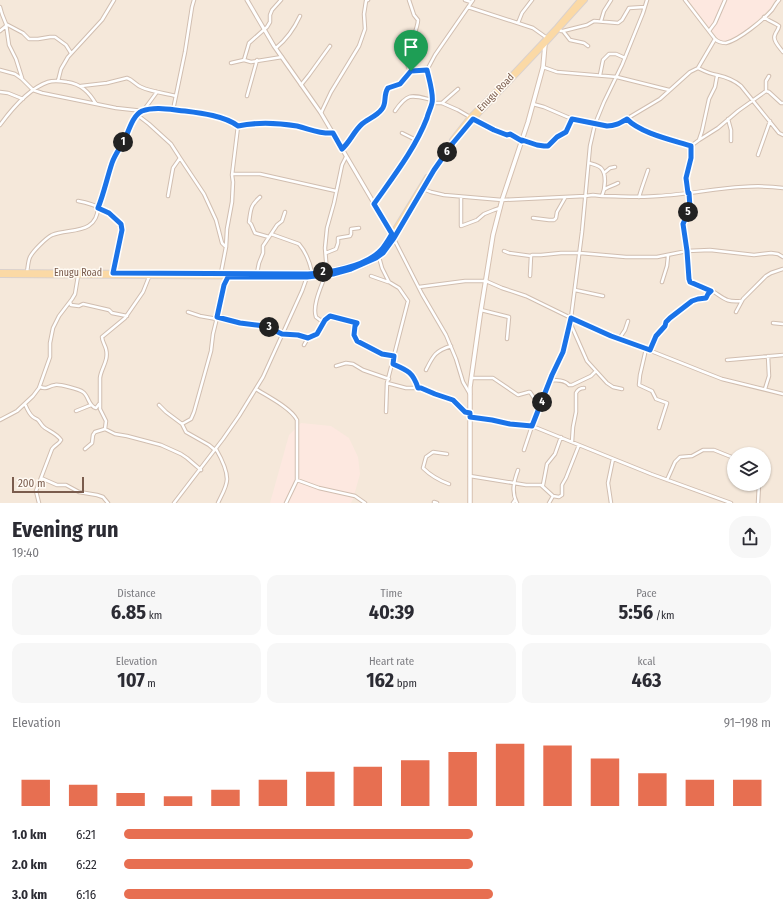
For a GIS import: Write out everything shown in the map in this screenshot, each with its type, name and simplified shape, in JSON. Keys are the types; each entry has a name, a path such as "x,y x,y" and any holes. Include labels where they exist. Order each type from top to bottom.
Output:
{"main road":[{"name":"Enugu Road","path":"0,272 326,274 367,260 381,251 393,236 441,155 472,118 545,41 580,0"},
{"path":"470,503 470,395 481,310 493,235 502,200 522,141 543,67 545,41 561,30 585,0"},
{"path":"0,276 307,277 351,269 368,262 383,253 443,157 472,118"}],"street":[{"path":"58,81 61,69 71,53 102,20 114,0"},
{"path":"173,110 186,52 194,0"},
{"path":"247,0 276,48 321,113 393,236 446,335 463,382 470,395"},
{"path":"244,60 249,43 258,34 265,30 270,22 269,17 272,10 281,0"},
{"path":"321,113 331,92 360,46 365,29 364,14 366,2 368,0"},
{"path":"408,0 414,15 418,20 418,27 407,60 407,67 411,71"},
{"path":"374,204 416,140 425,122 432,101 427,70 472,1 466,0"},
{"path":"518,23 522,13 532,0"},
{"path":"601,21 604,11 611,0"},
{"path":"524,450 550,380 563,352 571,318 580,253 590,146 595,124 625,58 647,0"},
{"path":"685,0 717,42 723,43 732,40 753,27 772,10 779,0"},
{"path":"709,31 715,23 725,0"},
{"path":"0,6 1,15 6,25 9,45 16,59 22,79"},
{"path":"468,7 534,28 545,41"},
{"path":"561,30 587,25 594,21 618,23 622,20 629,8 645,7"},
{"path":"276,48 288,37 300,16"},
{"path":"764,17 769,22 779,26 774,38 783,52"},
{"path":"6,25 23,33 29,39 55,37 66,45 71,53"},
{"path":"0,31 6,25"},
{"path":"561,30 570,40 584,43 588,46"},
{"path":"533,104 572,119 607,126 618,124 660,98 690,72 698,68 715,39"},
{"path":"301,85 330,46"},
{"path":"600,75 603,60 609,54 616,54 625,58"},
{"path":"231,63 244,60 250,62 282,57"},
{"path":"247,96 258,60"},
{"path":"543,67 557,72 617,77 669,90"},
{"path":"698,68 736,82 741,86 779,133 783,135"},
{"path":"0,70 15,74 34,90 42,93 122,109 142,111"},
{"path":"342,149 361,125 382,110 384,106 385,94 388,88 400,84 411,71 427,70"},
{"path":"699,140 709,98 718,76"},
{"path":"766,91 766,81 769,76"},
{"path":"80,87 127,78 140,86 157,92 176,96"},
{"path":"0,125 16,104 34,90 48,82 58,81 73,83 88,91 96,104"},
{"path":"442,103 458,89"},
{"path":"691,146 718,128 738,111 766,91"},
{"path":"766,91 783,103"},
{"path":"0,92 23,98"},
{"path":"142,111 157,92"},
{"path":"395,111 402,102 410,96 415,96 442,103 494,130 507,135 510,134 522,141 544,146 548,146 557,137 566,132 572,119"},
{"path":"27,272 29,258 47,238 57,234 85,229 94,222 112,162 136,114 156,108 203,113 233,122 238,126"},
{"path":"136,114 171,144 204,194 216,220 222,243 226,247"},
{"path":"627,119 636,127 645,131 691,146"},
{"path":"728,119 731,141"},
{"path":"758,155 770,121"},
{"path":"238,126 251,123 269,124 296,126 321,133 333,133"},
{"path":"221,273 232,202 232,174 238,126"},
{"path":"402,133 416,140"},
{"path":"691,146 691,158 686,178 690,208 683,224 689,279 690,282 711,291 726,300 732,302 742,301"},
{"path":"325,320 320,320 316,317 315,312 318,294 326,274 327,228 342,165 346,156"},
{"path":"168,196 173,168 180,158"},
{"path":"589,163 601,168 604,173 605,189 602,196"},
{"path":"604,173 610,168 615,167"},
{"path":"639,196 648,170"},
{"path":"232,174 260,174 336,191"},
{"path":"605,189 618,183"},
{"path":"605,184 609,186"},
{"path":"423,189 444,195 502,200 593,195 657,196 742,187 768,186 783,188"},
{"path":"260,197 254,202 249,212 249,222 255,233 268,237"},
{"path":"461,197 461,226 477,220 489,212 500,208"},
{"path":"533,218 554,220 565,197"},
{"path":"78,201 109,213 121,224 122,230 113,273"},
{"path":"257,273 263,253 263,246 277,225 282,221 285,212"},
{"path":"326,253 336,249 338,238 350,236 351,229 358,228"},
{"path":"271,234 299,244 310,264 312,274"},
{"path":"504,251 531,256 580,253 626,257 657,257 687,251 710,250 754,255 772,253 783,257"},
{"path":"379,256 382,268 389,282"},
{"path":"530,276 531,256"},
{"path":"662,282 667,266 668,256"},
{"path":"736,312 742,301 766,276 783,269"},
{"path":"0,420 17,411 36,393 40,387 50,357 50,343 53,328 59,316 75,294 78,276"},
{"path":"371,276 389,282 398,288 408,301 388,383 386,412"},
{"path":"105,430 106,421 100,409 100,378 105,365 107,353 102,337 127,316 143,292 149,277"},
{"path":"182,424 191,419 194,412 211,351 213,334 224,285 228,277"},
{"path":"174,503 223,439 256,389 263,377 307,277"},
{"path":"419,287 465,281 486,281 526,296 619,339 722,379 783,394"},
{"path":"575,290 603,296"},
{"path":"650,350 656,336 670,318 692,301 706,298 711,291"},
{"path":"70,302 71,305 79,306 83,304 127,316"},
{"path":"481,310 509,317 507,338"},
{"path":"188,312 200,316 265,326 282,334 298,335 308,338"},
{"path":"304,345 308,338 317,334 325,320 332,316 357,323 355,326 354,335 357,341 382,354 394,356"},
{"path":"571,318 572,327 587,361 606,380 607,383 622,389"},
{"path":"619,339 625,330 628,321"},
{"path":"774,323 783,324"},
{"path":"426,370 432,358 439,351 451,346"},
{"path":"646,349 639,385 652,391 656,399 667,403 660,428"},
{"path":"727,360 783,355"},
{"path":"765,389 769,376 768,356"},
{"path":"336,366 346,363 353,364 363,370 389,379"},
{"path":"393,364 403,368 413,376 416,380 418,388"},
{"path":"550,380 559,380 572,385 591,376 596,371"},
{"path":"472,378 493,378 518,395 530,392 536,401 541,404"},
{"path":"388,383 406,388 421,388 453,400 470,415 510,424 532,426 667,480 731,503"},
{"path":"40,387 46,388 56,384 67,386 82,391 93,407 96,408 99,406 100,402"},
{"path":"572,442 576,412 576,393 577,390 584,388"},
{"path":"256,389 287,409 295,416 297,420 297,480 286,503"},
{"path":"25,403 28,412 61,440 60,443 52,449 36,491 39,503"},
{"path":"76,411 91,405"},
{"path":"159,406 182,424 186,432 215,450 221,459 227,477 226,485 218,503"},
{"path":"85,449 92,443 95,432 105,430 115,434 161,445 181,454 200,470"},
{"path":"561,437 555,454 547,464 543,485 552,496 558,497 562,495 562,485 579,445"},
{"path":"667,480 675,462 680,457 692,456 703,450 714,450 727,455"},
{"path":"447,454 433,452 426,457 424,468 430,475 439,481 449,484"},
{"path":"611,503 608,483 613,459"},
{"path":"517,503 515,500 514,483 518,470"},
{"path":"470,476 526,485 543,485"},
{"path":"41,478 79,492 103,497 108,503"},
{"path":"297,480 320,488 355,496 365,503"},
{"path":"758,503 759,491"},
{"path":"549,503 552,496"},
{"path":"512,503 515,500"}],"shaded area":[{"path":"0,0 783,0 783,503 0,503"},
{"path":"688,0 775,0 771,7 759,19 738,37 724,42 718,39"},
{"path":"301,423 331,426 349,438 358,457 360,474 351,503 270,503 289,435"}],"route":[{"path":"411,71 400,84 388,88 385,94 384,106 382,110 361,125 342,149 333,133 321,133 296,126 251,123 238,126 233,122 203,113 156,108 136,114 112,162 98,208 109,213 121,224 122,230 113,273 308,274 326,272 338,270 374,256 381,251 392,234 394,238 381,255 351,269 325,276 228,277 224,285 217,317 249,325 265,326 282,334 306,336 308,338 317,334 325,320 330,316 357,323 355,326 355,339 382,354 394,356 393,364 410,373 416,380 418,388 453,400 465,412 470,413 470,417 532,426 552,375 563,352 571,318 611,336 650,350 656,336 670,318 688,303 706,298 711,291 690,282 689,279 683,224 690,208 686,178 691,158 691,146 645,131 636,127 627,119 612,126 572,119 566,132 557,137 548,146 537,145 519,140 510,134 507,135 494,130 473,119 453,143 434,170 394,238 392,234 374,204 416,140 425,122 432,102 427,70 411,71"}]}
